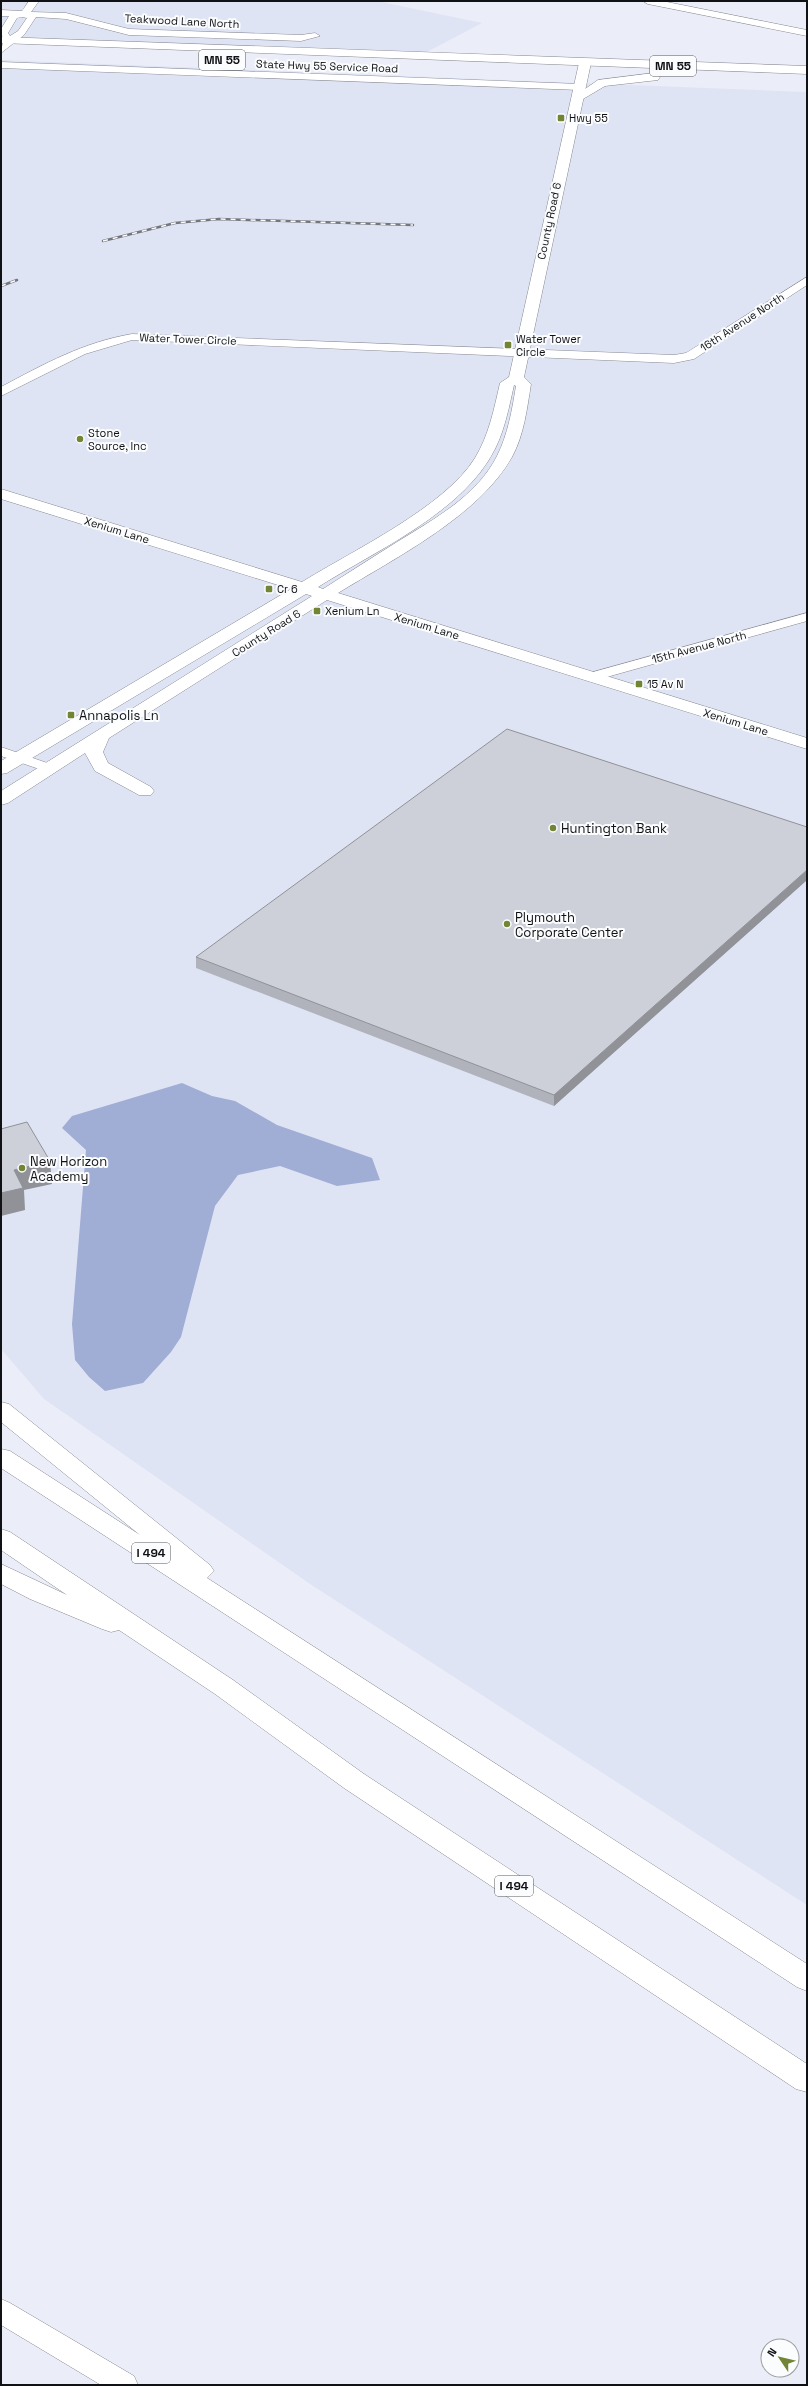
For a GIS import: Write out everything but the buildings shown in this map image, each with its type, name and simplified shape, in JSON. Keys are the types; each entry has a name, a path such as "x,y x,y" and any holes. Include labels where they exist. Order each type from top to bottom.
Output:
{"main road":[{"name":"MN 55","path":"3,46 583,68 807,70"},
{"name":"MN 55","path":"583,68 665,76 807,81"},
{"name":"County Road 6","path":"516,379 520,354 579,93 583,68"},
{"path":"579,93 602,83 665,76"},
{"name":"County Road 6","path":"1,770 306,588 426,513 454,491 474,469 488,450 496,431 507,384 516,379"},
{"name":"County Road 6","path":"1,799 48,768 327,595 454,513 480,490 499,469 511,447 520,415 524,384 516,379"},
{"name":"Xenium Lane","path":"1,494 807,744"},
{"path":"102,735 94,752 97,762 101,767 145,791"},
{"path":"1,1410 300,1650"},
{"name":"I 494","path":"1,1457 807,1979"},
{"name":"I 494","path":"1,1538 224,1687 354,1781 807,2080"},
{"path":"1,1573 39,1593 159,1644"}],"street":[{"path":"3,46 3,33 14,16 25,13 34,1"},
{"path":"648,1 807,33"},
{"name":"Teakwood Lane North","path":"1,13 25,13 80,18 115,29 140,32 302,38 315,36"},
{"path":"3,46 21,33 32,17 25,13"},
{"name":"State Hwy 55 Service Road","path":"1,64 579,93"},
{"name":"16th Avenue North","path":"674,359 690,356 807,280"},
{"name":"Water Tower Circle","path":"1,392 85,349 106,341 132,338 674,359"},
{"name":"15th Avenue North","path":"590,676 807,618"},
{"path":"1,751 48,768"},
{"path":"1,2311 125,2385"}],"shaded area":[{"path":"1,1 377,1 482,23 425,53 1,37"},
{"path":"1,60 807,92 807,1905 310,1584 44,1399 1,1349"}],"water":[{"path":"182,1083 212,1096 235,1101 277,1125 372,1158 380,1180 337,1186 280,1166 238,1175 215,1206 181,1337 171,1352 143,1383 105,1391 89,1377 75,1360 72,1324 86,1150 62,1128 72,1116"}],"railway":[{"path":"103,241 175,223 219,219 413,225"},
{"path":"1,286 17,280"}],"place":[{"name":"Hwy 55","path":"561,118"},
{"name":"Water Tower Circle","path":"508,345"},
{"name":"Stone Source, Inc","path":"80,439"},
{"name":"Cr 6","path":"269,589"},
{"name":"Xenium Ln","path":"317,611"},
{"name":"15 Av N","path":"639,684"},
{"name":"Annapolis Ln","path":"71,715"},
{"name":"Huntington Bank","path":"553,828"},
{"name":"Plymouth Corporate Center","path":"507,924"},
{"name":"New Horizon Academy","path":"22,1168"}]}
